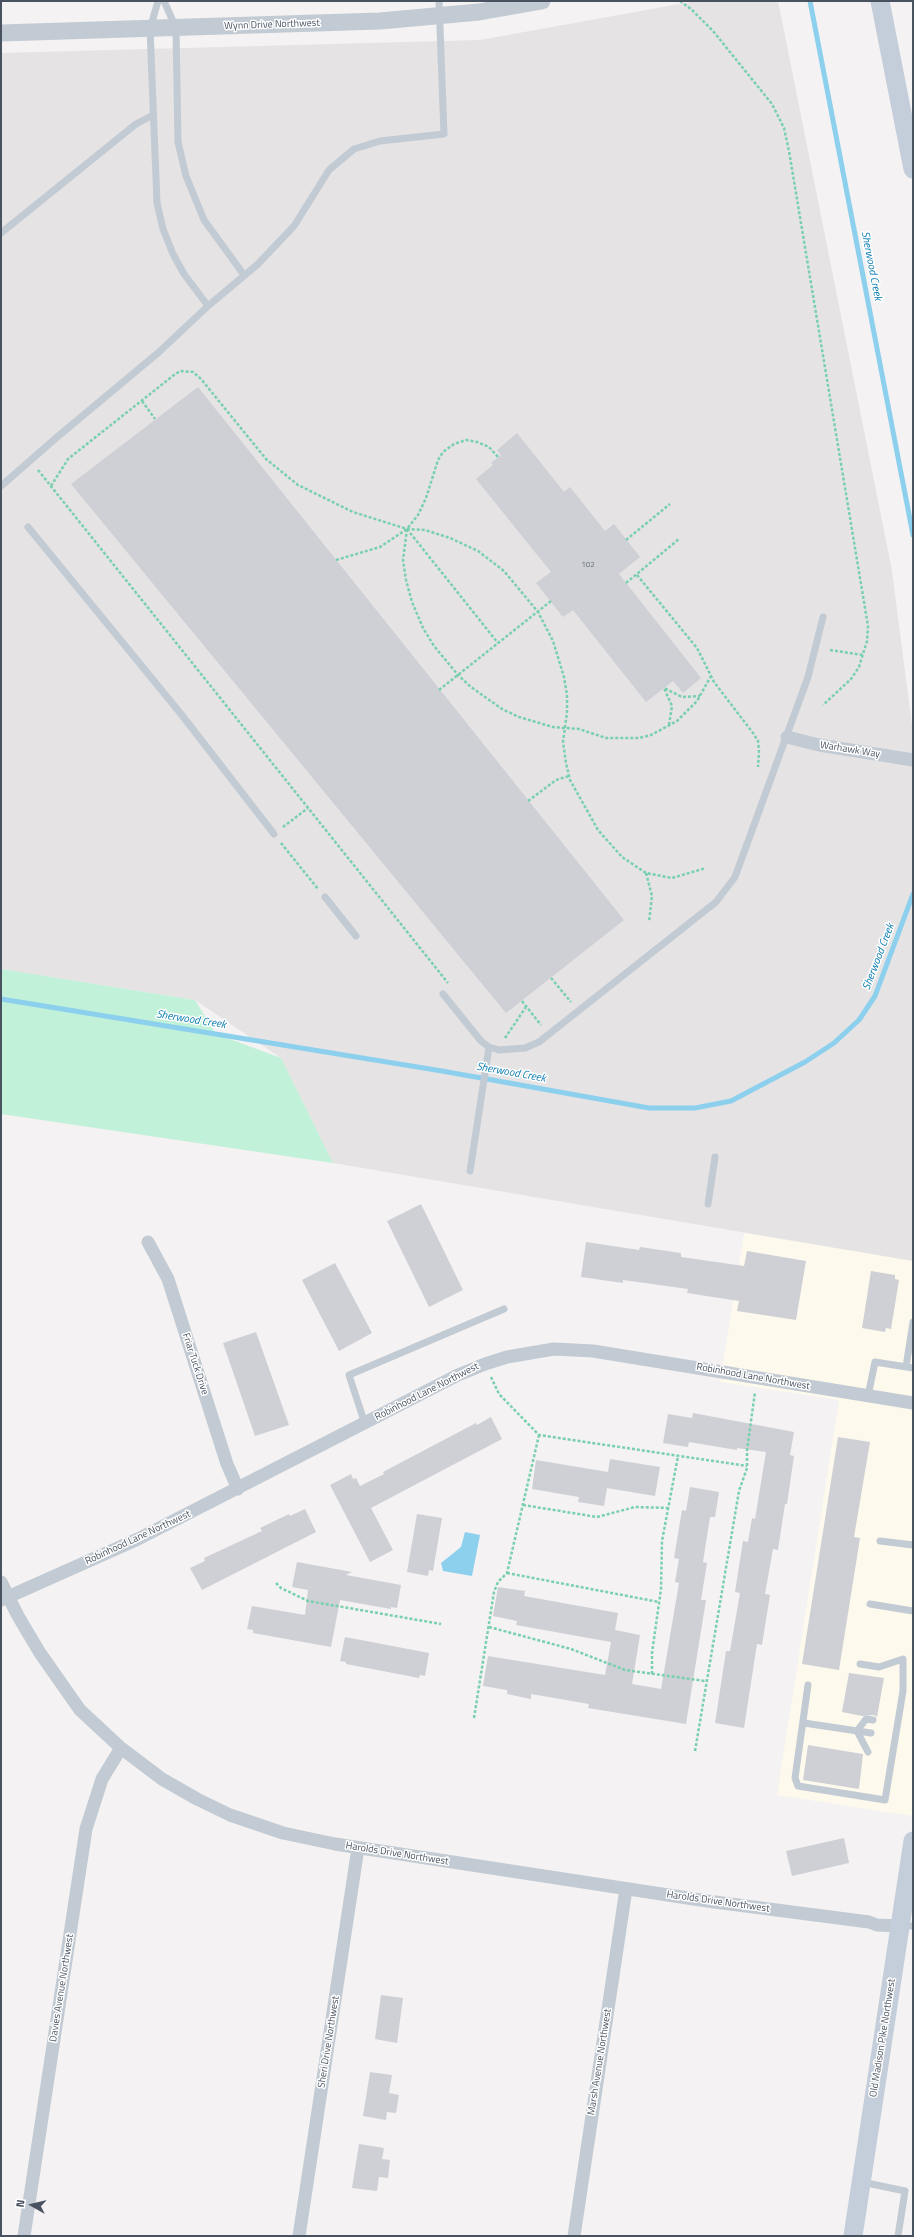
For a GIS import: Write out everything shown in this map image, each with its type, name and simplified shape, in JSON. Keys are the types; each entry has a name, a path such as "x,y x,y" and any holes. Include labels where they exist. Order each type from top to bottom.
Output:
{"main road":[{"path":"880,1 913,169"},
{"name":"Old Madison Pike Northwest","path":"854,2236 906,1926 913,1841"}],"street":[{"name":"Wynn Drive Northwest","path":"1,33 380,21 440,8 479,12 542,1"},
{"name":"Warhawk Way","path":"787,737 819,745 913,760"},
{"name":"Friar Tuck Drive","path":"148,1242 168,1280 227,1464 238,1489"},
{"name":"Robinhood Lane Northwest","path":"4,1599 138,1539 485,1364 540,1350 578,1349 613,1353 913,1403"},
{"name":"Harolds Drive Northwest","path":"1,1582 4,1599 69,1697 80,1710 121,1748 162,1779 214,1808 283,1833 358,1848 626,1889 869,1922 877,1925 906,1926"},
{"name":"Davies Avenue Northwest","path":"24,2236 86,1829 102,1778 121,1748"},
{"name":"Sheri Drive Northwest","path":"299,2236 358,1848"},
{"name":"Marsh Avenue Northwest","path":"574,2236 626,1889"}],"lane":[{"path":"158,1 150,29 155,187 163,229 184,274 208,306"},
{"path":"164,1 176,28 178,136 186,176 204,220 244,276"},
{"path":"1,486 159,352 208,306 244,276 294,226 329,170 354,149 380,141 444,134 440,8"},
{"path":"1,233 136,124 153,115"},
{"path":"28,527 181,714 274,834"},
{"path":"443,994 481,1041 489,1048 512,1050 525,1048 539,1042 710,907 726,892 735,877 808,677 822,617"},
{"path":"325,898 356,936"},
{"path":"470,1171 489,1048"},
{"path":"708,1204 715,1157"},
{"path":"365,1424 349,1375 504,1309"},
{"path":"868,1396 875,1362 909,1368 913,1322"},
{"path":"880,1541 913,1546"},
{"path":"870,1604 913,1611"},
{"path":"808,1685 795,1778 798,1786 885,1800 892,1736 903,1691 903,1659 879,1667 860,1664"},
{"path":"857,1730 866,1719 873,1720"},
{"path":"804,1722 871,1733"},
{"path":"857,1730 868,1752"},
{"path":"862,2182 905,2191 898,2236"}],"path":[{"path":"680,1 685,3 713,31 772,104 784,128 867,619 867,641 863,656 851,679 823,705"},
{"path":"51,486 68,459 174,375 180,371 193,372 201,379 266,459 283,474 307,490 339,506 407,529 438,534 478,551 492,561 515,582 538,612 552,641 564,677 567,712 562,742 569,776 598,830 622,857 646,873 672,878 706,868"},
{"path":"142,401 155,419"},
{"path":"336,560 380,547 407,529 418,515 426,498 438,460 443,452 454,444 466,440 477,442 489,447 498,457"},
{"path":"30,460 450,984"},
{"path":"626,540 670,504"},
{"path":"407,529 498,644"},
{"path":"407,529 403,560 412,602 423,628 434,646 458,675 471,687 502,709 541,724 579,729 606,738 621,739 651,735 669,726 689,711 700,696 711,676"},
{"path":"626,583 679,539"},
{"path":"637,575 697,648 711,676 758,742 758,767"},
{"path":"439,690 551,602"},
{"path":"830,650 863,656"},
{"path":"669,726 672,716 672,706 664,688 682,697 700,696"},
{"path":"528,801 556,780 569,776"},
{"path":"308,808 274,834 325,898"},
{"path":"646,873 652,896 652,910 649,922"},
{"path":"551,978 570,1002"},
{"path":"565,1007 574,1000"},
{"path":"522,1001 541,1025"},
{"path":"509,1038 504,1038 526,1006"},
{"path":"536,1030 547,1021"},
{"path":"485,1364 499,1394 539,1435 747,1466"},
{"path":"694,1751 706,1681 713,1652 739,1491 747,1466 747,1450 758,1377"},
{"path":"474,1718 495,1587 507,1573 539,1435"},
{"path":"652,1674 652,1653 659,1602 662,1541 678,1456"},
{"path":"523,1505 597,1517 635,1507 669,1508"},
{"path":"507,1573 659,1602"},
{"path":"276,1583 281,1588 308,1601 441,1624"},
{"path":"489,1627 571,1649 625,1670 706,1681"}],"shaded area":[{"path":"696,1 778,1 892,571 913,733 913,1261 333,1163 281,1058 195,1000 1,969 1,53 480,40"},
{"path":"744,1233 913,1261 913,1816 777,1795 839,1400 720,1382"}],"green space":[{"path":"1,969 195,1000 216,1034 281,1058 333,1163 1,1114"}],"water":[{"path":"465,1532 480,1535 472,1576 443,1571 441,1563 461,1547"}],"building":[{"path":"198,387 624,920 506,1013 71,484"},
{"path":"517,433 564,492 570,487 605,531 614,524 640,557 619,574 701,678 683,693 673,681 646,702 573,610 563,617 536,583 551,572 476,479 493,465 491,463 501,455 497,450"},
{"path":"421,1204 463,1290 429,1307 387,1221"},
{"path":"586,1242 639,1250 640,1247 681,1253 681,1257 744,1266 747,1251 806,1261 796,1320 737,1311 739,1301 687,1293 688,1289 623,1280 623,1283 581,1277"},
{"path":"335,1263 372,1333 339,1351 302,1280"},
{"path":"871,1271 895,1275 895,1279 899,1280 891,1329 886,1328 885,1332 862,1328"},
{"path":"256,1332 289,1425 255,1436 223,1343"},
{"path":"693,1413 794,1432 790,1455 794,1456 787,1504 785,1504 778,1550 773,1549 765,1594 770,1595 762,1645 757,1644 744,1728 715,1723 726,1651 730,1651 740,1593 735,1592 743,1541 748,1542 752,1518 755,1519 766,1452 737,1448 737,1450 689,1442 688,1447 663,1443 668,1414 692,1418"},
{"path":"491,1417 502,1439 371,1508 393,1550 370,1562 330,1485 351,1474 353,1479 356,1478 360,1486 384,1474 383,1472 476,1423 477,1425"},
{"path":"838,1437 870,1442 854,1537 860,1538 839,1670 802,1664"},
{"path":"610,1459 660,1467 655,1496 607,1488 604,1506 578,1502 579,1497 532,1489 536,1460 608,1472"},
{"path":"690,1487 719,1492 715,1517 710,1517 703,1562 707,1563 701,1600 706,1600 686,1724 588,1708 589,1704 531,1694 531,1699 507,1694 507,1690 483,1686 488,1656 605,1675 611,1642 516,1625 517,1621 493,1616 498,1587 525,1591 524,1596 618,1613 615,1630 640,1635 632,1684 661,1689 679,1583 675,1582 679,1559 674,1558 682,1510 686,1511"},
{"path":"305,1509 316,1532 202,1590 190,1568 205,1561 204,1558 262,1531 260,1528 289,1514 290,1516"},
{"path":"417,1514 442,1518 433,1571 429,1570 428,1576 407,1572"},
{"path":"297,1562 352,1572 346,1575 401,1585 397,1608 391,1607 391,1609 340,1600 331,1647 253,1633 253,1630 247,1629 252,1606 305,1615 308,1590 292,1587"},
{"path":"345,1637 429,1653 425,1676 420,1675 419,1678 346,1664 346,1662 340,1661"},
{"path":"849,1673 884,1678 877,1717 874,1715 862,1716 842,1712"},
{"path":"808,1745 863,1754 859,1789 803,1780"},
{"path":"844,1838 849,1863 792,1876 786,1851"},
{"path":"381,1995 403,1998 397,2043 375,2039"},
{"path":"370,2072 392,2075 389,2093 399,2095 396,2113 387,2112 386,2120 363,2116"},
{"path":"359,2144 384,2148 382,2159 390,2160 388,2178 379,2177 377,2191 352,2188"}],"waterway":[{"name":"Sherwood Creek","path":"810,1 913,535"},
{"name":"Sherwood Creek","path":"1,999 442,1071 649,1108 695,1108 731,1101 805,1062 834,1043 859,1020 875,996 913,894"}]}
